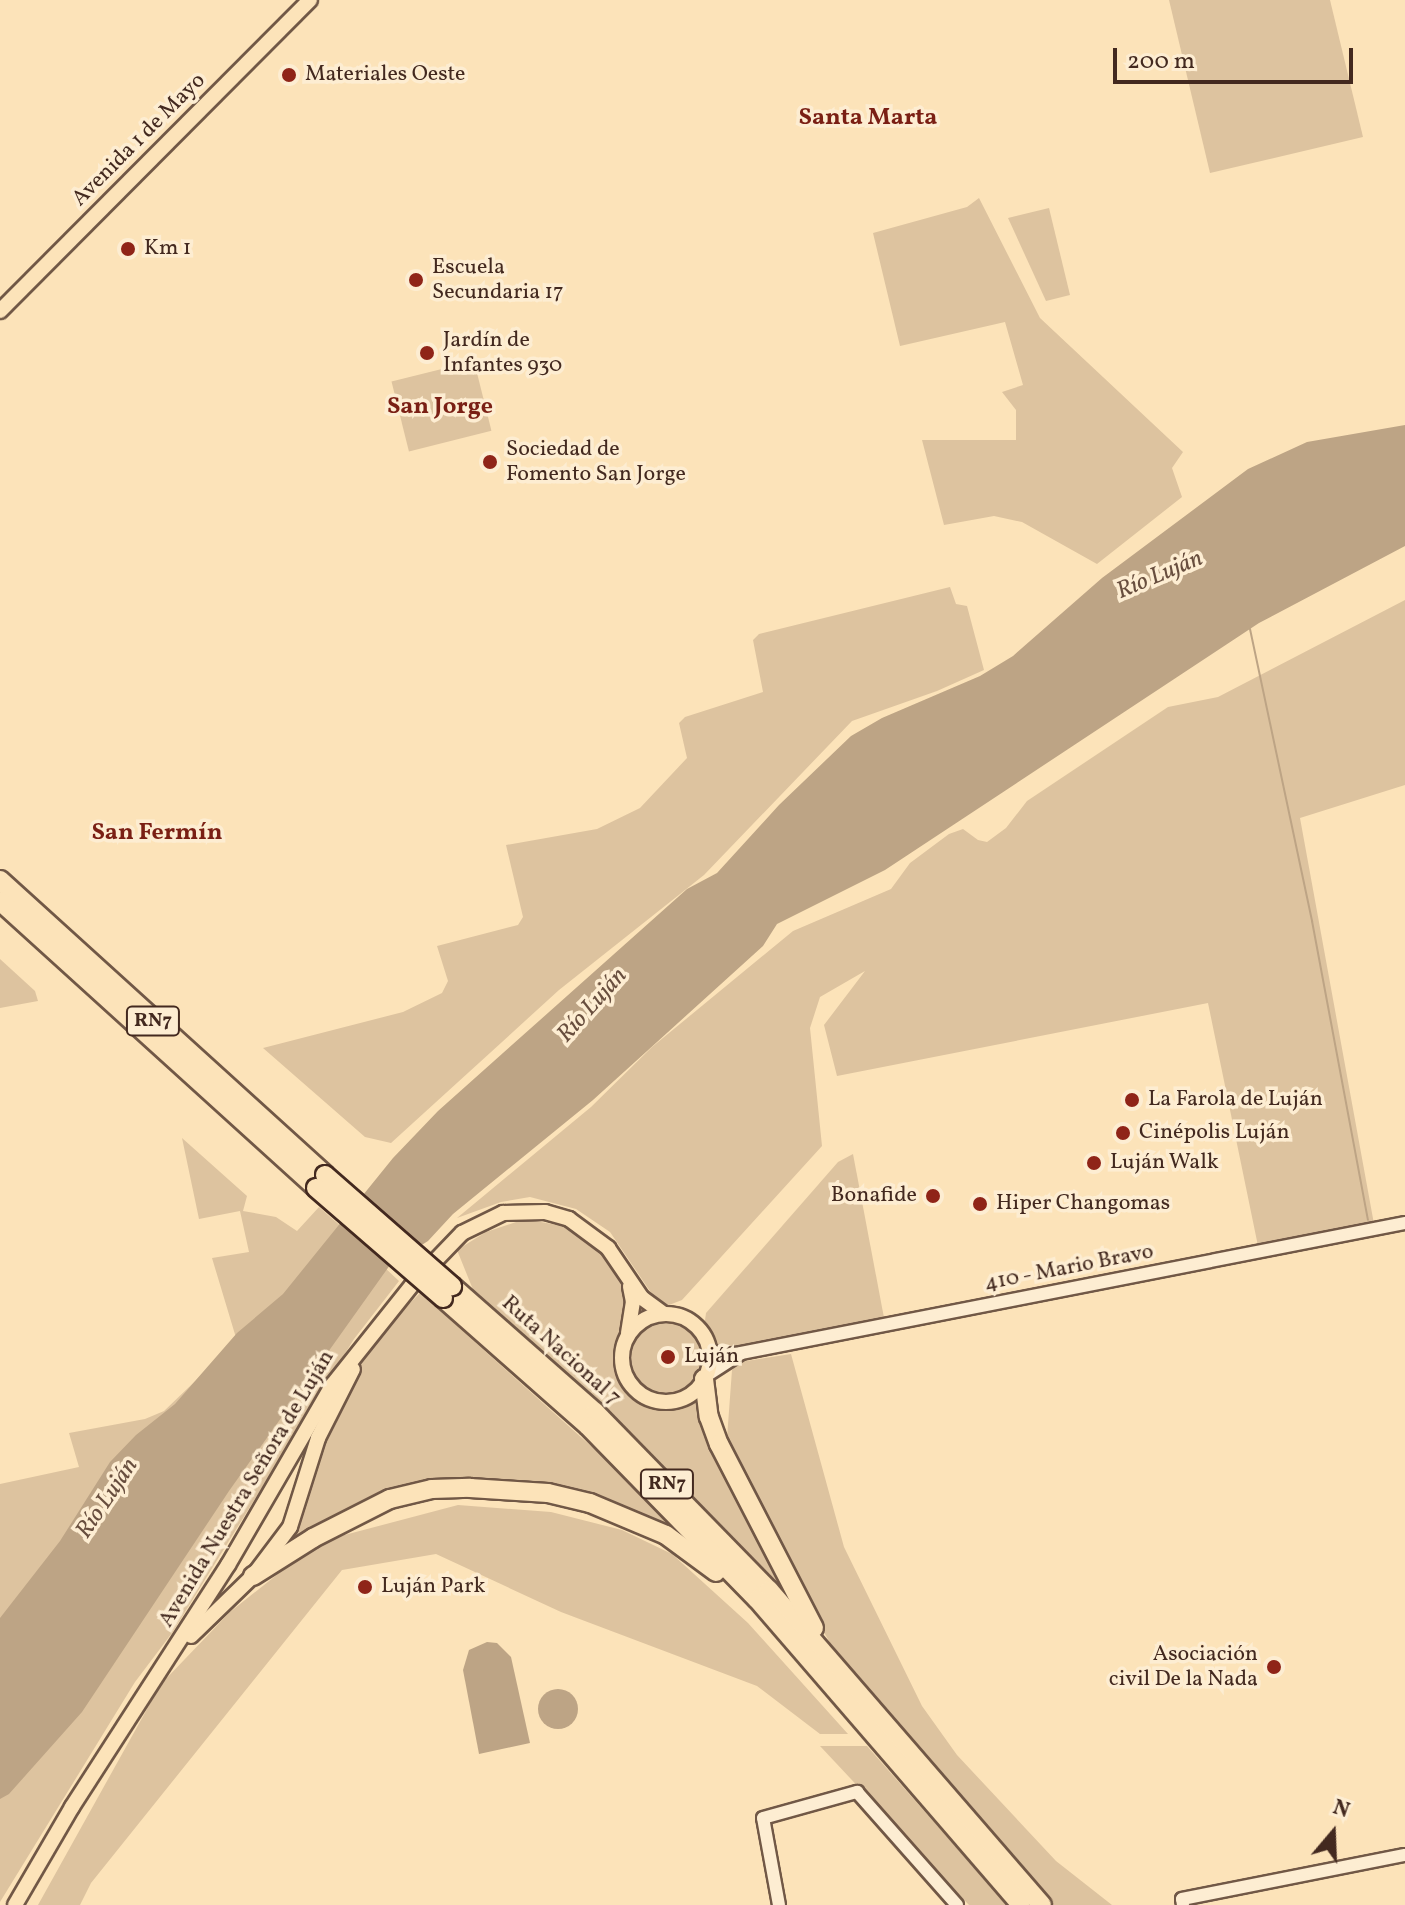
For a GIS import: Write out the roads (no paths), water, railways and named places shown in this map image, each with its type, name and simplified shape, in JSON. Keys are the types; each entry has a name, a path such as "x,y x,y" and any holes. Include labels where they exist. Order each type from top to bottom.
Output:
{"highway":[{"name":"Ruta Nacional 7","path":"0,880 320,1181"},
{"name":"Ruta Nacional 7","path":"0,901 448,1292 606,1422 769,1590 1042,1905"},
{"name":"Ruta Nacional 7","path":"448,1292 588,1426 757,1599 1021,1905"},
{"path":"705,1378 709,1417 719,1444 798,1601 864,1698"},
{"path":"253,1576 313,1538 400,1496 470,1488 548,1493 590,1503 666,1535 727,1582 824,1676"}],"main road":[{"name":"Avenida 1 de Mayo","path":"0,311 310,0"},
{"name":"Avenida Nuestra Señora de Luján","path":"15,1905 333,1384 372,1333 469,1226 503,1213 545,1212 569,1219 603,1243 647,1305 664,1314"},
{"name":"Avenida Nuestra Señora de Luján","path":"624,1271 633,1302 627,1337"},
{"path":"664,1314 692,1323 705,1338 709,1350 705,1378 690,1395 670,1402 640,1394 623,1368 627,1337 644,1320 664,1314"},
{"name":"Avenida Nuestra Señora de Luján","path":"161,1670 202,1624 253,1576 295,1518 318,1438 372,1333"},
{"path":"23,1905 40,1864"}],"street":[{"name":"410 - Mario Bravo","path":"709,1350 723,1355 741,1353 1405,1223"},
{"name":"410 - Mario Bravo","path":"705,1378 741,1353"},
{"path":"779,1905 763,1818 857,1792 957,1905"},
{"path":"1182,1902 1405,1855"}],"water":[{"name":"Río Luján","path":"1405,425 1405,546 1259,623 885,870 777,924 763,946 593,1100 453,1214 428,1241 390,1265 229,1491 82,1712 9,1794 0,1799 0,1618 60,1541 110,1462 136,1435 175,1404 237,1333 283,1294 393,1158 438,1111 687,889 717,873 779,805 851,736 882,718 980,676 1013,656 1102,578 1248,469 1307,442"},
{"path":"487,1642 497,1643 511,1657 530,1743 479,1754 463,1670 469,1650"},
{"path":"558,1689 572,1695 578,1709 572,1723 558,1729 544,1723 538,1709 544,1695"}],"waterway":[{"path":"1250,629 1312,921 1368,1220"}],"place":[{"name":"Materiales Oeste","path":"289,75"},
{"name":"Km 1","path":"128,249"},
{"name":"Escuela Secundaria 17","path":"416,280"},
{"name":"Jardín de Infantes 930","path":"427,353"},
{"name":"Sociedad de Fomento San Jorge","path":"490,462"},
{"name":"La Farola de Luján","path":"1132,1100"},
{"name":"Cinépolis Luján","path":"1123,1133"},
{"name":"Luján Walk","path":"1094,1163"},
{"name":"Bonafide","path":"933,1196"},
{"name":"Hiper Changomas","path":"980,1204"},
{"name":"Luján","path":"668,1357"},
{"name":"Luján Park","path":"365,1587"},
{"name":"Asociación civil De la Nada","path":"1274,1667"}],"district":[{"name":"Santa Marta","path":"868,119"},
{"name":"San Jorge","path":"440,408"},
{"name":"San Fermín","path":"157,834"}]}
